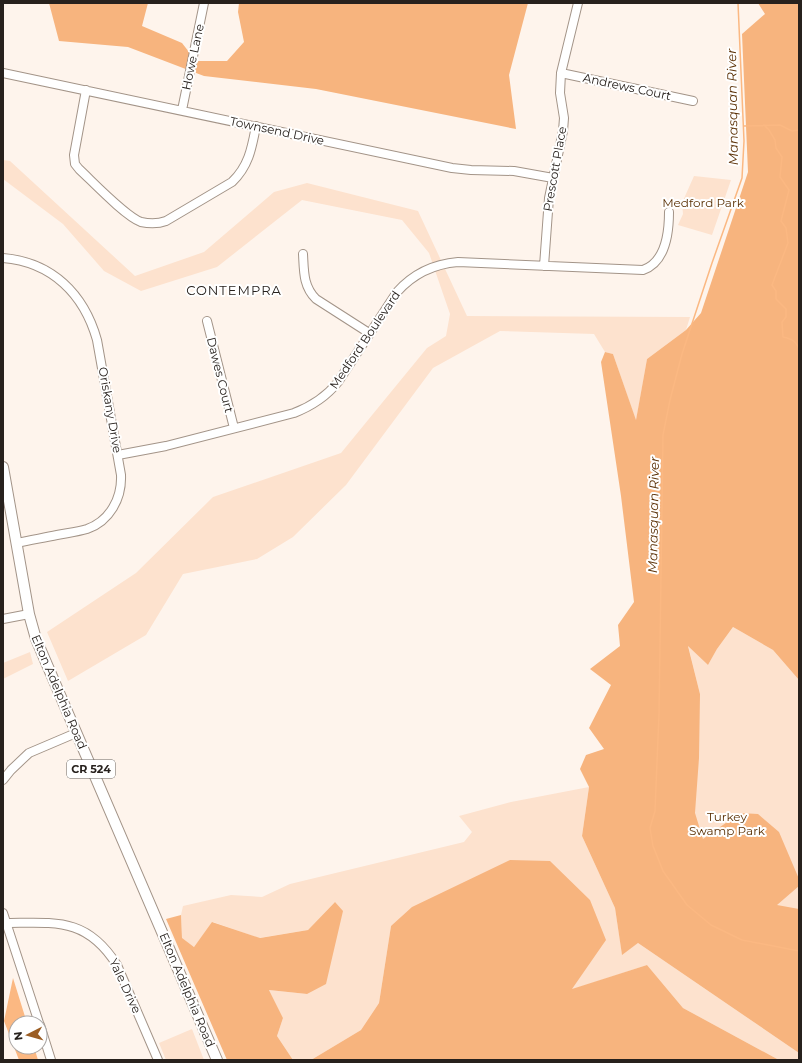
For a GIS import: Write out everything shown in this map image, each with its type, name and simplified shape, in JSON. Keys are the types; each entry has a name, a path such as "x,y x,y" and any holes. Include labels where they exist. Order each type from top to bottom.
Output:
{"main road":[{"name":"Elton Adelphia Road","path":"3,467 29,614 40,649 217,1060"}],"street":[{"name":"Howe Lane","path":"182,110 204,3"},
{"name":"Prescott Place","path":"544,266 548,204 564,118 560,93 561,73 563,59 578,3"},
{"name":"Townsend Drive","path":"3,73 452,168 514,171 553,178"},
{"name":"Andrews Court","path":"561,73 693,101"},
{"path":"86,90 74,155 75,164 128,214 143,222 158,223 166,221 232,182 240,173 248,159 256,126"},
{"name":"Medford Boulevard","path":"118,455 166,446 294,413 307,408 328,393 338,382 390,300 403,285 416,275 439,265 458,262 638,270 650,268 660,257 669,231 669,212"},
{"path":"303,254 305,282 316,299 369,333"},
{"name":"Oriskany Drive","path":"3,258 33,264 48,271 69,287 82,305 92,324 97,340 121,475 121,488 117,501 105,518 95,525 81,531 17,542"},
{"name":"Dawes Court","path":"207,321 234,428"},
{"path":"3,619 29,614"},
{"path":"3,780 11,770 30,753 76,733"},
{"path":"3,914 37,1015"},
{"name":"Yale Drive","path":"5,923 54,923 69,926 82,930 101,943 117,965 158,1060"},
{"path":"48,1050 51,1060"}],"green space":[{"path":"49,3 148,3 142,26 182,43 196,61 227,61 244,42 238,12 239,3 528,3 509,75 516,129 316,89 204,76 128,47 59,41"},
{"path":"758,3 799,3 799,680 773,650 733,627 717,649 708,665 688,646 700,694 699,758 695,813 703,839 740,813 758,814 779,832 799,879 799,886 777,905 799,909 799,1053 638,943 622,955 615,908 582,836 589,787 580,769 586,755 604,749 589,728 611,685 590,669 620,646 618,625 634,602 621,496 601,362 605,352 613,354 636,420 647,359 686,330 701,313 748,172 742,34 765,14"},
{"path":"3,160 10,161 135,276 204,252 274,192 307,183 418,211 467,316 690,317 686,330 647,359 636,421 613,354 605,352 594,334 500,331 433,368 346,485 293,537 257,559 183,574 146,635 68,681 47,632 136,573 213,497 341,453 427,348 446,336 450,314 429,253 402,220 302,200 217,267 141,291 104,271 63,224 3,179"},
{"name":"Medford Park","path":"694,176 731,180 712,235 678,225 683,214 682,203"},
{"name":"Turkey Swamp Park","path":"733,627 773,650 799,680 799,956 627,795 700,694 688,645 708,665 717,649"},
{"path":"30,652 33,664 3,679 3,663"},
{"path":"589,787 582,836 615,908 622,954 638,943 799,1053 799,1060 779,1060 683,1008 647,965 571,990 391,926 379,1003 361,1030 311,1060 293,1060 277,1036 283,1018 269,990 307,994 335,902 308,930 259,938 213,922 194,947 182,939 181,915 183,906 231,895 262,897 290,884 464,842 472,832 459,816 511,802"},
{"path":"510,860 550,861 590,900 606,940 572,989 647,965 683,1008 779,1060 311,1060 361,1030 379,1003 391,926 412,907"},
{"path":"335,902 343,911 326,984 307,994 269,990 283,1018 277,1036 293,1060 227,1060 166,919 181,915 182,938 194,947 212,922 260,938 308,930"},
{"path":"192,1029 204,1060 166,1060 159,1043"}],"shaded area":[{"path":"13,978 25,1015 8,1015 8,1031 4,1021"},
{"path":"17,1055 36,1055 38,1060 19,1060"}],"waterway":[{"name":"Manasquan River","path":"738,3 744,141 742,178 682,354 663,435 659,715 655,811 650,828 653,846 663,871 687,905 711,925 742,940 799,951"},
{"path":"764,125 775,140 776,148 782,157 780,177 789,190 781,221 786,228 788,243 772,285 776,291 776,299 786,309 786,317 782,322 783,337 793,341 799,349"},
{"path":"744,126 780,125 792,131 799,130"}],"district":[{"name":"CONTEMPRA","path":"234,290"}]}
